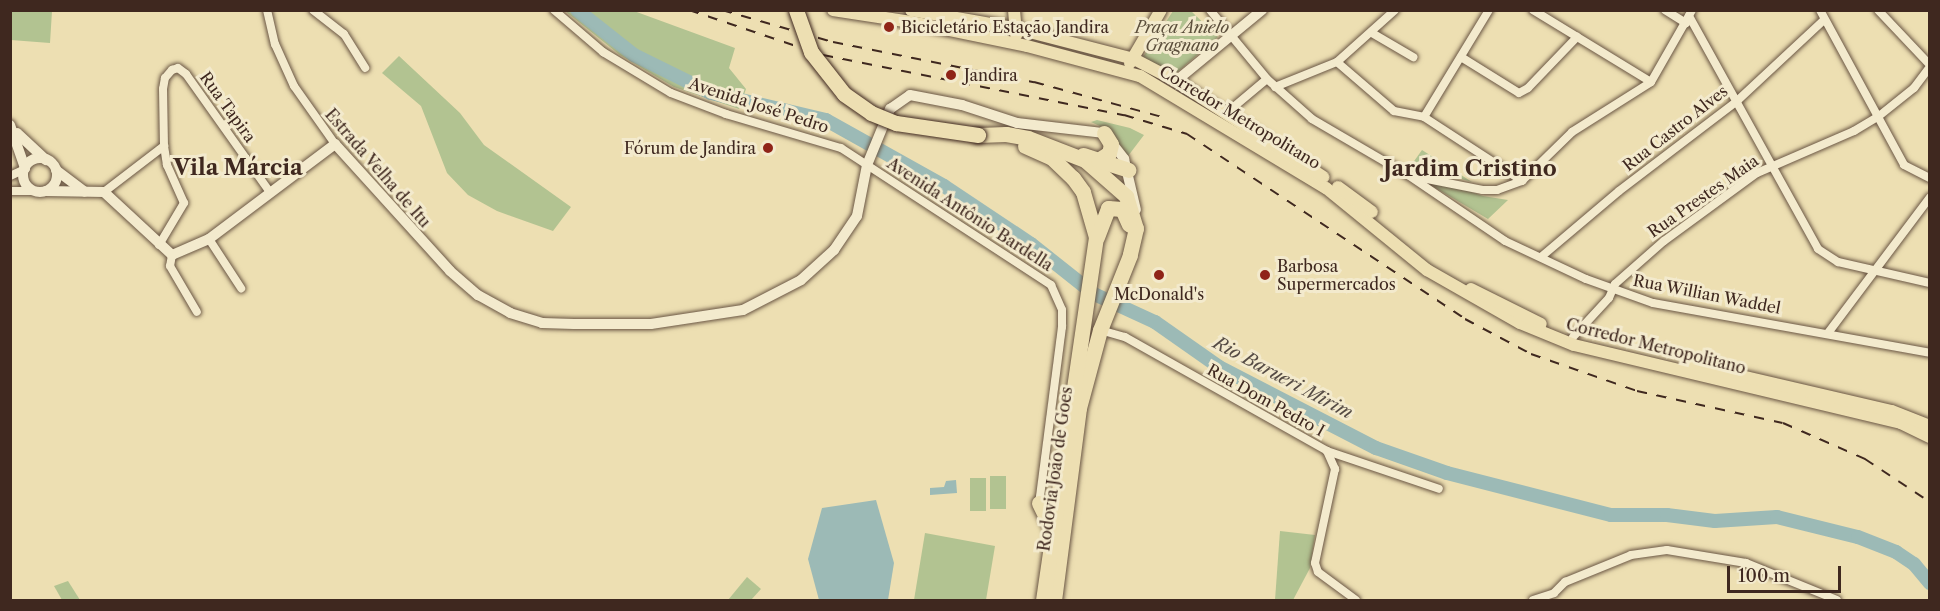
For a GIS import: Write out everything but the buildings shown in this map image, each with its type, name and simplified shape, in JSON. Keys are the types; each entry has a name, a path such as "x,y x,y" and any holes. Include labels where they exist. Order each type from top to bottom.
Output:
{"highway":[{"path":"796,10 811,52 844,94 871,113 896,123 985,135 1028,138 1128,170"},
{"path":"1098,160 1109,153 1111,144 1104,133"},
{"path":"985,135 1035,149 1063,166 1083,192 1096,237"},
{"path":"1065,150 1116,185 1126,196 1135,235"},
{"path":"1096,237 1103,216 1115,207 1126,215 1135,235"},
{"name":"Rodovia João de Goes","path":"1054,600 1079,408 1102,323 1135,235"},
{"name":"Rodovia João de Goes","path":"1043,600 1055,502 1096,237"},
{"path":"1084,311 1092,328 1102,323"},
{"path":"1039,499 1055,502"},
{"path":"1039,499 1052,530"}],"main road":[{"name":"Corredor Metropolitano","path":"833,10 911,22 1122,69 1164,88 1326,188 1427,270 1520,323 1574,345 1901,423 1929,436"},
{"path":"1012,10 1014,28 1027,46"},
{"path":"996,24 1012,10"},
{"path":"1122,69 1134,59 1161,10"},
{"path":"918,11 996,24 1134,59 1176,81 1358,200 1440,269 1484,296 1573,336"},
{"path":"1520,323 1892,411 1929,426"}],"street":[{"name":"Estrada Velha de Itu","path":"267,10 275,44 294,86 334,144 450,271 493,305 542,323 651,324 743,310 801,280 834,250 857,216 868,162 890,109 910,95 962,105 1017,123 1104,133"},
{"path":"313,10 344,34 365,68"},
{"name":"Avenida José Pedro","path":"554,10 603,52 671,93 726,114 821,139 868,162"},
{"name":"Rua Willian Waddel","path":"1210,10 1233,34 1267,79 1312,119 1408,175 1505,241 1610,290 1653,303 1929,353"},
{"path":"1176,81 1262,10"},
{"path":"1275,87 1337,62 1395,10"},
{"path":"1424,117 1489,10"},
{"path":"1533,10 1651,82"},
{"path":"1665,10 1689,16 1771,166 1826,258 1873,272 1929,283"},
{"path":"1820,10 1904,165 1929,178"},
{"path":"1878,10 1929,66"},
{"path":"1408,175 1483,190 1497,190 1522,181 1572,132 1651,82 1689,16"},
{"name":"Rua Castro Alves","path":"1541,257 1619,190 1737,101 1824,20"},
{"path":"1372,33 1413,57"},
{"path":"1461,57 1519,93 1528,88 1577,37"},
{"path":"1337,62 1394,111 1424,117 1522,181"},
{"name":"Rua Prestes Maia","path":"1573,336 1609,298 1610,290 1664,241 1748,178 1854,131 1879,116 1914,88 1929,66"},
{"name":"Rua Tapira","path":"164,146 165,78 172,70 182,70 270,192"},
{"path":"1230,110 1267,79"},
{"path":"12,128 56,170 85,192"},
{"path":"12,128 25,169 24,180 32,191"},
{"path":"1104,133 1120,150 1128,170 1135,235"},
{"path":"172,255 210,239 334,144"},
{"path":"10,191 104,192 164,146 167,165 184,203 159,245"},
{"path":"10,176 25,169 32,161 46,160"},
{"name":"Avenida Antônio Bardella","path":"868,162 1037,273 1058,297 1062,310 1060,349 1039,499"},
{"path":"46,191 54,185 56,170"},
{"path":"104,192 172,255"},
{"path":"1827,333 1929,197"},
{"path":"1920,210 1929,212"},
{"path":"210,239 241,288"},
{"path":"172,255 170,266 197,312"},
{"name":"Rua Dom Pedro I","path":"1102,323 1327,451 1335,469 1315,563 1330,583 1356,600"},
{"path":"1327,451 1439,489"},
{"path":"1533,600 1551,597 1564,582 1631,555 1667,550 1746,563 1837,600"}],"green space":[{"path":"10,11 52,11 50,43 11,40"},
{"path":"565,11 634,11 735,48 729,68 746,89 739,109 674,87 620,55"},
{"name":"Praça Anielo Gragnano","path":"1173,11 1191,11 1218,37 1174,75 1143,57"},
{"path":"399,56 460,113 484,145 571,207 553,231 497,211 468,195 447,173 421,106 382,73"},
{"path":"1097,120 1130,128 1144,135 1128,156 1109,130 1091,122"},
{"path":"1422,150 1472,182 1440,173 1407,171"},
{"path":"1432,179 1483,196 1508,200 1488,219 1429,184"},
{"path":"990,476 1006,476 1006,509 990,509"},
{"path":"970,478 986,478 986,511 970,511"},
{"path":"1280,531 1315,535 1310,568 1293,600 1275,600"},
{"path":"925,533 995,546 986,600 914,600"},
{"path":"747,577 761,589 751,600 728,600"},
{"path":"68,581 80,600 62,600 54,586"}],"water":[{"path":"956,480 957,493 930,495 930,488 944,487 946,481"},
{"path":"876,500 894,563 888,600 819,600 808,559 822,508"}],"waterway":[{"name":"Rio Barueri Mirim","path":"577,10 634,55 711,93 826,120 944,186 1031,244 1094,294 1155,322 1219,367 1376,448 1447,473 1611,515 1667,515 1715,521 1777,517 1858,537 1896,552 1914,564 1930,583"}],"railway":[{"path":"689,10 823,55 1124,115 1187,134 1465,319 1531,354 1637,391 1783,423 1865,459 1930,502"},
{"path":"722,10 833,42 1034,82 1166,118"}],"place":[{"name":"Bicicletário Estação Jandira","path":"889,27"},
{"name":"Jandira","path":"951,75"},
{"name":"Fórum de Jandira","path":"768,148"},
{"name":"McDonald's","path":"1159,275"},
{"name":"Barbosa Supermercados","path":"1265,275"}],"district":[{"name":"Vila Márcia","path":"238,168"},
{"name":"Jardim Cristino","path":"1470,169"}]}
